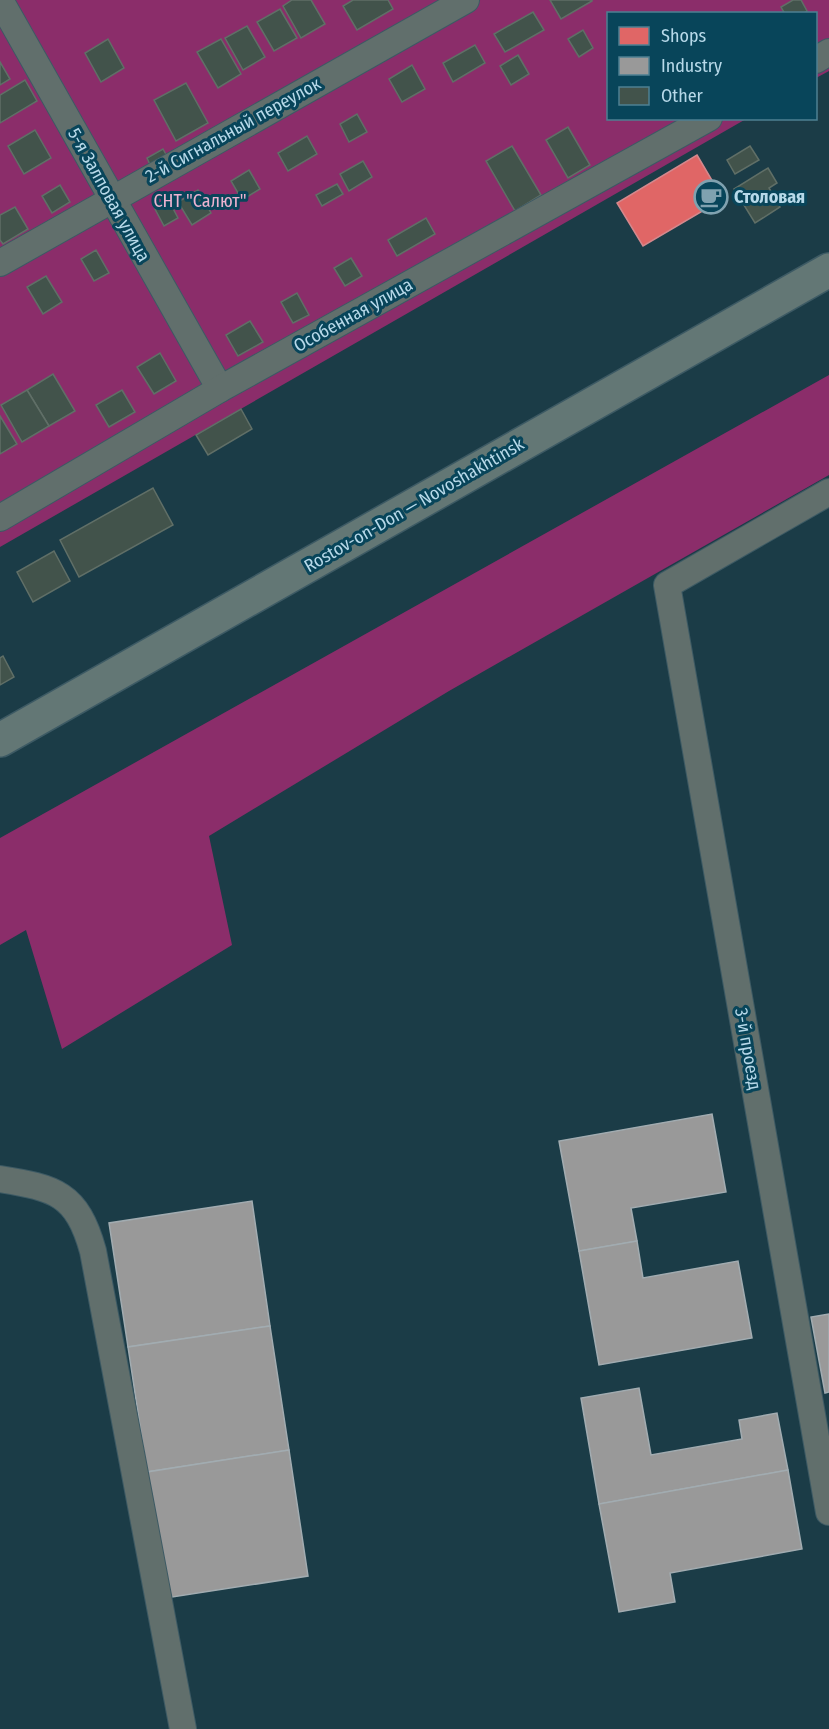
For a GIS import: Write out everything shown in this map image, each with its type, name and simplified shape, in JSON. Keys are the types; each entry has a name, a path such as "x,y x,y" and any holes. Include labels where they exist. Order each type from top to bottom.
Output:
{"main road":[{"name":"Rostov-on-Don — Novoshakhtinsk","path":"0,741 829,270"}],"street":[{"name":"2-й Сигнальный переулок","path":"0,262 466,0"},
{"name":"5-я Залповая улица","path":"6,5 111,198 220,389"},
{"name":"Особенная улица","path":"0,518 220,389 705,120"},
{"name":"3-й проезд","path":"829,492 667,585 829,1512"},
{"path":"0,1179 40,1185 69,1202 86,1224 183,1729"}],"green space":[{"name":"СНТ \"Салют\"","path":"0,0 829,0 829,71 817,77 817,12 607,12 607,120 744,120 0,547"},
{"path":"829,375 829,475 449,691 209,836 232,945 62,1049 26,930 0,945 0,838"}],"building: Shops":[{"path":"697,155 723,199 643,246 617,203"}],"building: Industry":[{"path":"712,1114 726,1192 631,1208 637,1241 579,1251 559,1141"},
{"path":"252,1201 270,1326 128,1347 109,1223"},
{"path":"637,1241 643,1278 738,1261 752,1338 599,1365 579,1251"},
{"path":"829,1314 829,1392 825,1393 811,1317"},
{"path":"270,1326 289,1450 147,1472 128,1347"},
{"path":"639,1388 651,1455 742,1439 739,1420 777,1413 788,1470 599,1504 581,1398"},
{"path":"289,1450 308,1576 166,1598 147,1472"},
{"path":"788,1470 802,1549 670,1573 675,1602 619,1612 599,1504"}],"building: Other":[{"path":"292,0 311,0 325,24 301,38 283,6"},
{"path":"353,0 388,0 393,9 357,30 343,6"},
{"path":"550,0 592,0 592,1 561,19"},
{"path":"793,0 801,0 807,11 784,12 781,7"},
{"path":"280,9 297,38 274,51 257,22"},
{"path":"533,12 544,30 505,52 494,34"},
{"path":"247,26 265,57 243,70 225,38"},
{"path":"583,30 593,48 579,57 568,39"},
{"path":"108,39 124,68 101,82 85,53"},
{"path":"221,39 241,74 218,88 197,52"},
{"path":"475,45 485,63 453,82 443,63"},
{"path":"518,55 529,74 511,85 500,66"},
{"path":"0,62 10,79 0,85"},
{"path":"412,65 425,89 402,102 389,79"},
{"path":"25,80 37,101 0,123 0,95"},
{"path":"186,83 208,123 176,141 154,100"},
{"path":"357,114 367,132 349,142 340,124"},
{"path":"568,127 590,165 568,178 546,140"},
{"path":"35,130 51,158 24,174 8,146"},
{"path":"307,136 317,154 288,171 278,153"},
{"path":"512,146 541,195 515,211 486,161"},
{"path":"750,146 759,160 735,174 727,160"},
{"path":"163,149 169,160 152,169 147,158"},
{"path":"363,161 372,177 349,191 340,174"},
{"path":"768,168 777,183 769,188 780,207 755,223 734,189"},
{"path":"249,170 260,189 242,200 231,181"},
{"path":"337,184 343,194 322,206 316,195"},
{"path":"60,185 70,202 52,213 42,196"},
{"path":"198,190 211,213 192,225 178,202"},
{"path":"169,201 178,218 164,226 155,209"},
{"path":"15,207 28,229 3,244 0,240 0,215"},
{"path":"426,218 435,234 397,256 388,240"},
{"path":"96,250 109,273 94,281 81,259"},
{"path":"351,258 362,276 345,286 334,268"},
{"path":"46,276 62,302 43,314 27,287"},
{"path":"297,293 309,315 293,323 281,302"},
{"path":"250,321 263,342 238,356 226,335"},
{"path":"160,353 176,381 154,394 137,367"},
{"path":"53,374 75,411 49,426 27,390"},
{"path":"27,390 49,426 22,442 1,405"},
{"path":"122,390 135,412 109,427 96,405"},
{"path":"241,409 252,429 208,455 196,435"},
{"path":"0,416 17,444 0,454"},
{"path":"153,488 173,525 79,577 60,540"},
{"path":"54,551 70,581 33,602 17,572"},
{"path":"3,656 14,677 0,685 0,658"}],"place":[{"name":"Столовая","path":"711,197"}]}
